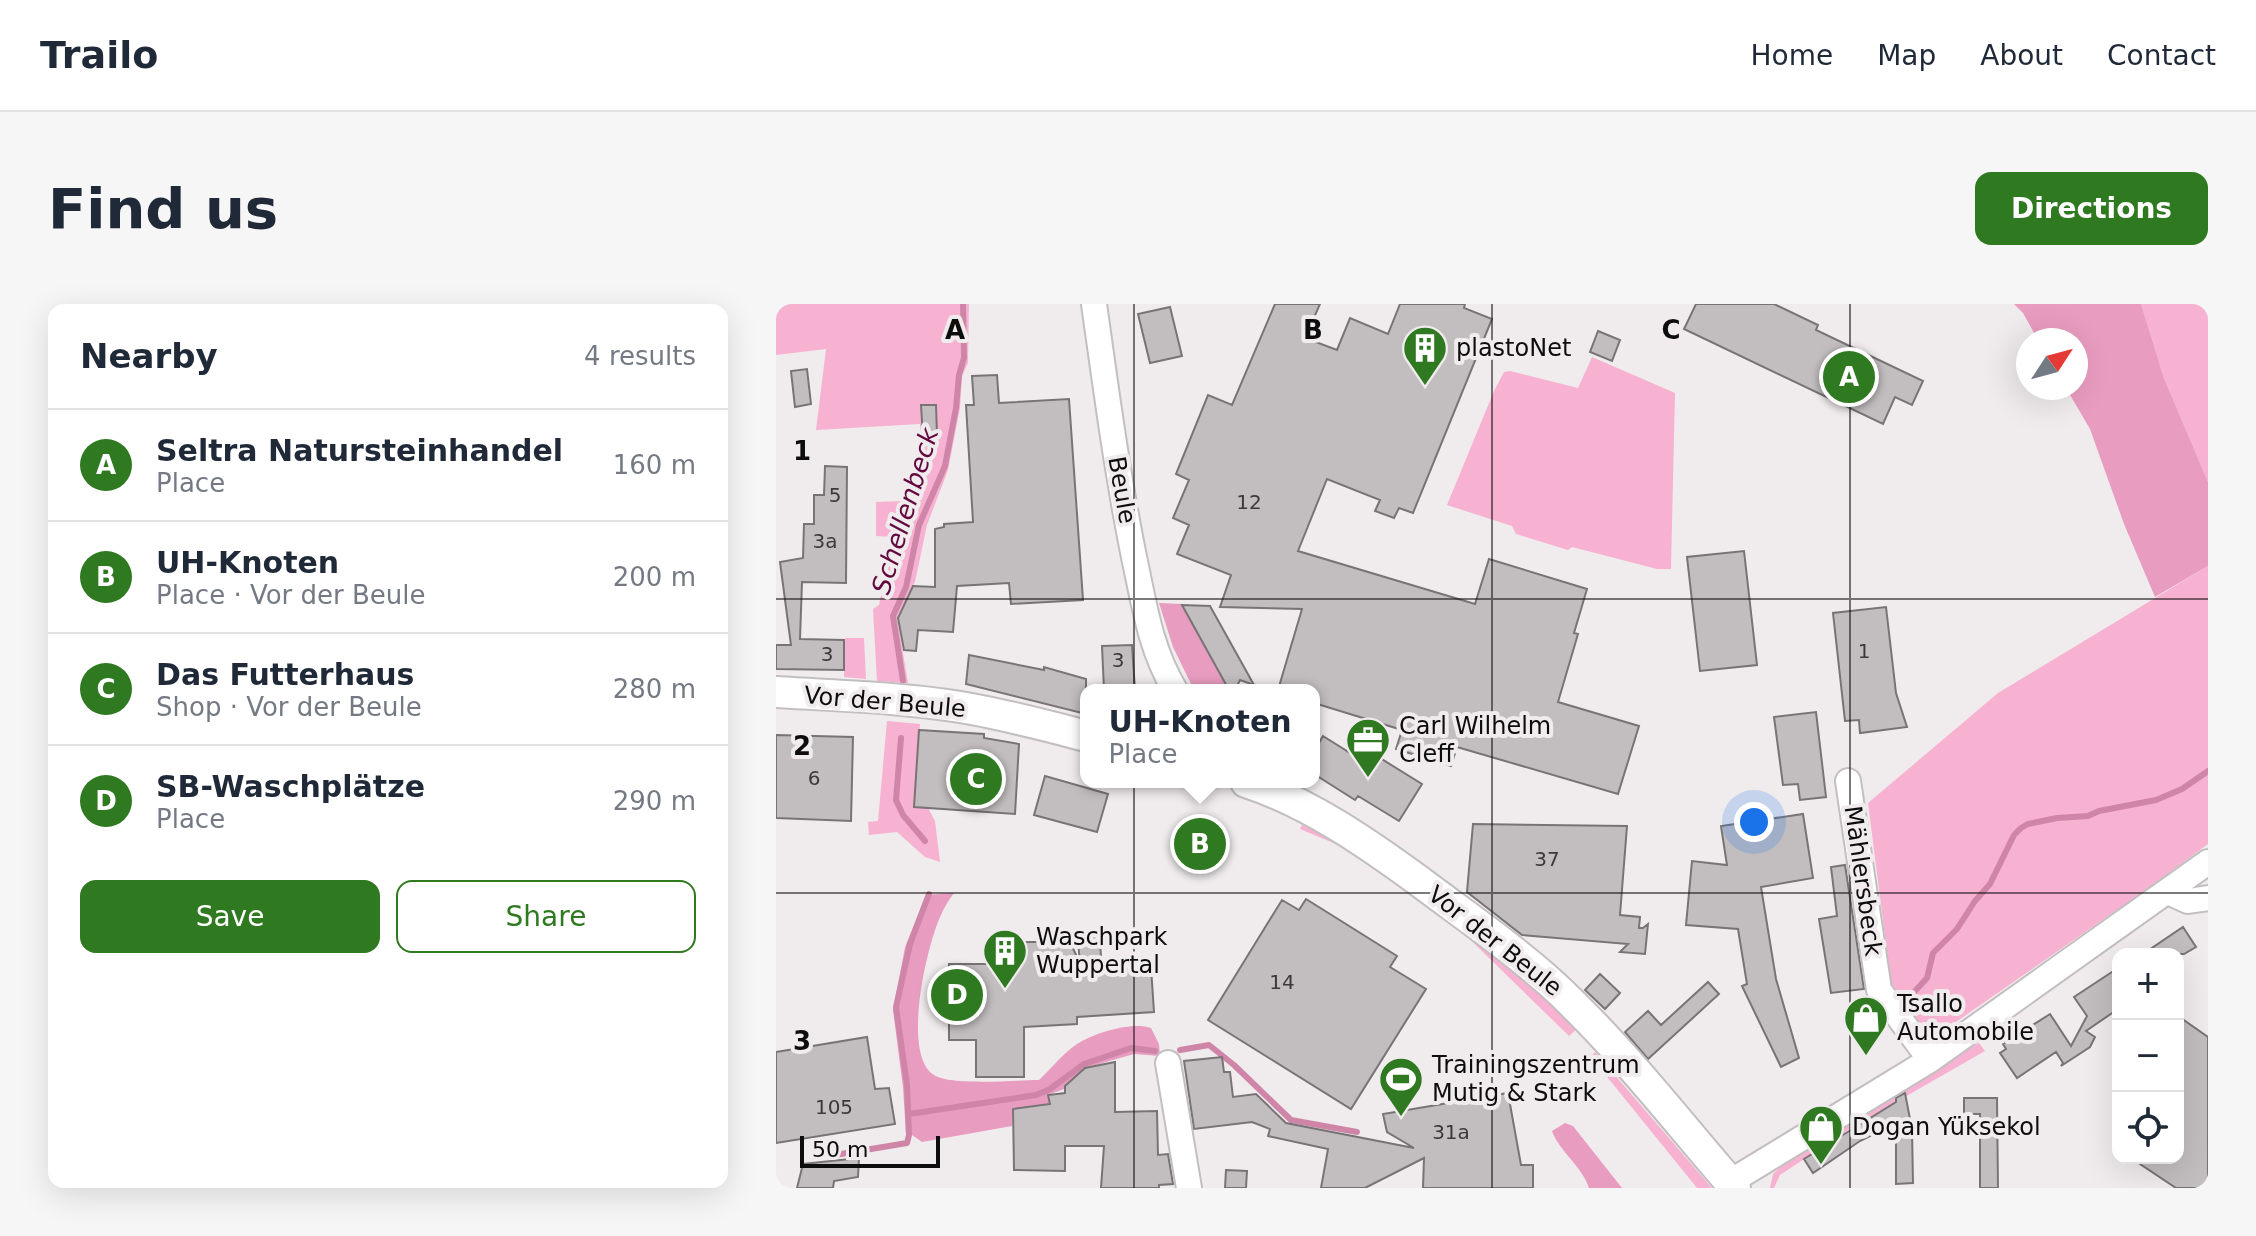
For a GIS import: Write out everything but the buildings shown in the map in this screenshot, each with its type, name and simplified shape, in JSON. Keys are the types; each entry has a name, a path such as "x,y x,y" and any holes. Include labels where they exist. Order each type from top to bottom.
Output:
{"main road":[{"name":"Vor der Beule","path":"776,692 873,697 956,706 1080,734"},
{"name":"Vor der Beule","path":"1260,788 1347,832 1519,955 1599,1031 1649,1085 1732,1185"}],"street":[{"name":"Beule","path":"1094,304 1117,470 1153,645 1168,684"},
{"name":"Mählersbeck","path":"1848,781 1879,990 1930,1060"},
{"path":"1732,1185 1930,1060 2208,862"},
{"path":"2168,892 2188,901 2208,898"},
{"path":"1168,1063 1189,1188"}],"shaded area":[{"path":"776,304 969,304 968,363 962,376 960,408 948,470 927,525 915,582 897,617 908,683 877,681 873,609 879,605 893,537 876,536 876,502 902,501 920,468 920,424 816,430 826,349 776,355"},
{"path":"2014,304 2141,304 2164,378 2208,482 2208,566 2155,597 2124,524 2090,429 2073,400 2088,400 2088,328 2031,328"},
{"path":"2141,304 2208,304 2208,482 2164,378"},
{"path":"1592,357 1675,393 1671,569 1657,569 1572,547 1568,550 1516,534 1512,526 1447,505 1504,372 1578,388"},
{"path":"2208,566 2208,844 1930,1040 1891,983 1868,803 1998,693"},
{"path":"1159,603 1182,604 1226,684 1191,684 1173,647"},
{"path":"845,638 864,638 866,679 844,677"},
{"path":"887,721 920,724 914,806 928,808 935,821 940,862 925,857 897,832 869,835 868,822 878,821"},
{"path":"1302,825 1318,831 1441,908 1579,1027 1569,1036 1449,919 1343,847 1300,829"},
{"path":"954,893 935,929 920,998 919,1046 924,1064 934,1075 968,1081 1039,1080 1077,1044 1103,1032 1134,1026 1151,1028 1159,1044 1160,1056 1134,1054 1085,1068 1064,1089 1048,1095 1050,1104 1012,1109 1012,1126 922,1142 906,1134 893,1010 905,947 926,895"},
{"path":"1979,1043 1985,1051 1854,1126 1780,1175 1774,1188 1770,1188 1773,1174 1787,1161"},
{"path":"1595,1052 1712,1188 1697,1188 1591,1057"},
{"path":"1565,1123 1573,1126 1622,1188 1589,1188 1552,1131"}],"waterway":[{"name":"Schellenbeck","path":"903,681 893,616 906,587 919,525 945,466 964,358 963,304"},
{"name":"Schellenbeck","path":"901,738 896,800 903,815 925,841"},
{"path":"1906,1001 1927,978 1933,953 1957,929 1990,884 2014,835 2021,828 2028,824 2088,816 2156,800 2182,789 2208,771"},
{"name":"Schellenbeck","path":"835,1155 907,1143 907,1085 896,1007 910,944 929,894"},
{"path":"1180,1050 1209,1045 1291,1120 1357,1132"},
{"path":"909,1114 1036,1095 1050,1089 1084,1064 1131,1048 1155,1051"}],"place":[{"name":"Seltra Natursteinhandel","path":"1849,377"},
{"name":"plastoNet","path":"1425,387"},
{"name":"Das Futterhaus","path":"976,779"},
{"name":"Carl Wilhelm Cleff","path":"1368,779"},
{"name":"UH-Knoten","path":"1200,844"},
{"name":"Waschpark Wuppertal","path":"1005,990"},
{"name":"SB-Waschplätze","path":"957,995"},
{"name":"Tsallo Automobile","path":"1866,1057"},
{"name":"Trainingszentrum Mutig & Stark","path":"1401,1118"},
{"name":"Dogan Yüksekol","path":"1821,1166"}]}
